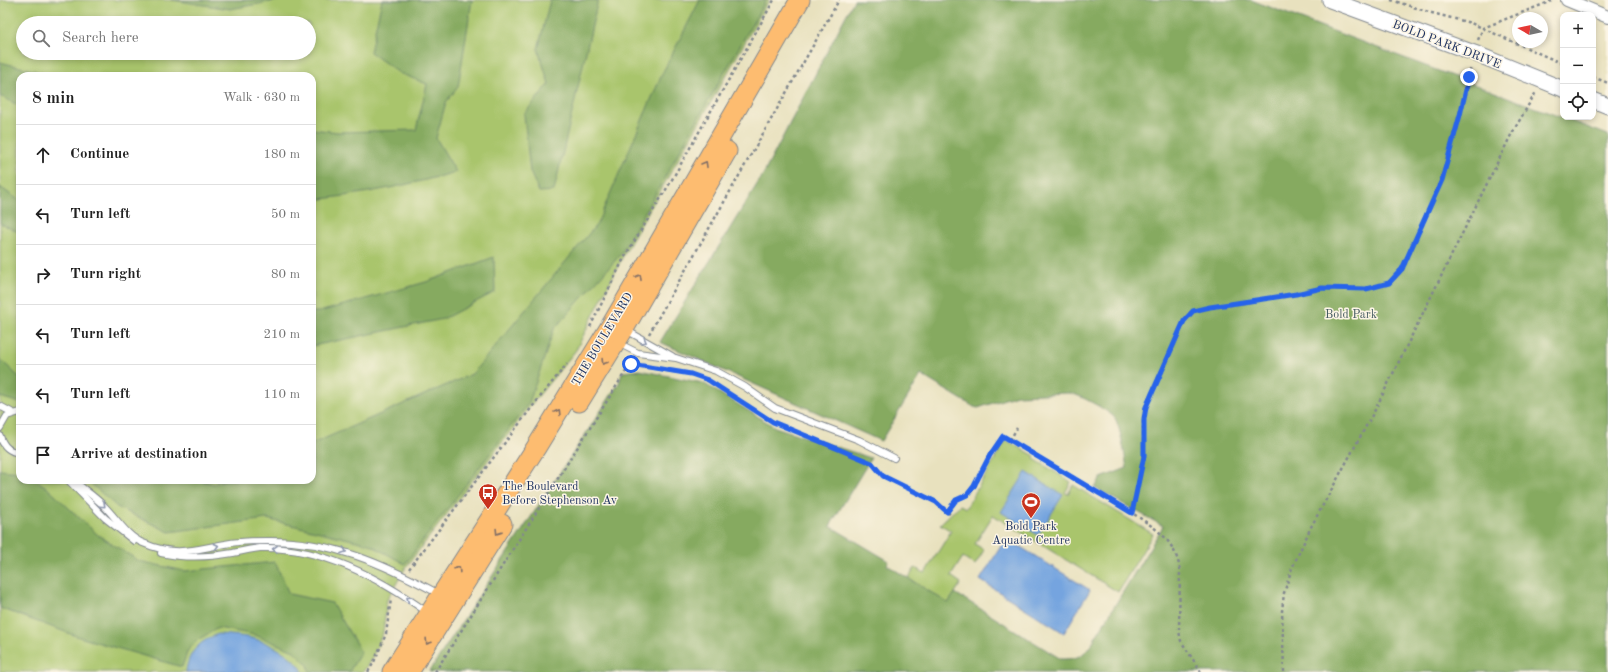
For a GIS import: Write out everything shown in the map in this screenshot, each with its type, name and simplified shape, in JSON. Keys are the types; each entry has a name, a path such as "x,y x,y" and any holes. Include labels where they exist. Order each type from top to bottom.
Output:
{"main road":[{"name":"THE BOULEVARD","path":"609,332 800,0"},
{"name":"THE BOULEVARD","path":"392,672 435,618 447,599 609,332 814,0"},
{"name":"THE BOULEVARD","path":"409,672 435,618"}],"street":[{"name":"BOLD PARK DRIVE","path":"1330,0 1474,53 1560,88"},
{"path":"1571,1 1608,17"},
{"path":"1596,101 1608,106"}],"lane":[{"path":"609,332 676,358 716,371 745,387 775,408 865,443 894,458"},
{"path":"609,332 638,353 676,358"},
{"path":"0,406 16,412"},
{"path":"0,428 1,420 16,412"},
{"path":"0,436 3,447 16,452"},
{"path":"72,484 105,518 123,533 142,546 158,552 176,556 220,554 258,548 291,550 314,554 358,571 395,590 435,618"},
{"path":"78,484 104,506 122,526 141,542 160,549 184,552 240,542 269,541 309,543 337,549 404,575 447,599"}],"path":[{"path":"609,332 624,258 670,183 774,0"},
{"path":"1391,0 1471,23 1560,63"},
{"path":"1132,513 1144,456 1144,419 1146,407 1184,321 1193,311 1210,307 1296,294 1322,288 1366,289 1389,283 1402,269 1442,180 1460,115 1474,53 1483,28 1554,0"},
{"path":"1596,78 1608,83"},
{"path":"1284,672 1282,611 1292,568 1311,527 1397,366 1512,135 1543,82"},
{"path":"404,575 532,407 572,358"},
{"path":"631,364 697,376"},
{"path":"703,378 773,422 872,463 883,476 936,502 950,514"},
{"path":"1010,440 1017,428"},
{"path":"947,512 956,500 967,495 974,486 1000,438 1005,436 1132,513 1165,535 1178,560 1180,569 1179,631 1181,641 1201,672"},
{"path":"368,672 386,634 390,600 395,590"}],"green space":[{"path":"0,0 769,0 623,256 576,350 531,405 406,567 387,600 383,633 371,660 363,672 0,672"},
{"path":"172,0 281,0 230,9"},
{"path":"382,0 472,0 458,87 446,102 436,138 456,172 385,189 316,199 316,129 338,132 416,130 427,84 399,73 370,52"},
{"path":"550,0 598,0 554,191 539,192 530,172 524,114 549,84 538,49"},
{"path":"700,0 766,0 621,254 554,329 529,403 405,564 369,544 267,519 169,532 117,507 91,484 316,484 316,442 472,374 597,224 663,72"},
{"name":"Bold Park","path":"854,0 1251,0 1560,117 1560,120 1568,120 1608,135 1608,672 429,672 619,383 622,372 639,370 703,383 775,427 871,458 830,526 889,561 887,565 948,603 955,593 1061,659 1076,657 1083,654 1089,648 1163,526 1095,488 1101,478 1127,468 1118,426 1111,414 1100,407 1070,393 1017,395 978,408 921,375 881,441 660,342 764,173"},
{"path":"0,62 40,72 16,72 16,104 0,96"},
{"path":"0,187 16,198 16,231 0,223"},
{"path":"494,257 495,292 443,319 316,345 316,312 426,282"},
{"path":"0,359 16,374 16,402 0,397"},
{"name":"Bold Park Aquatic Centre","path":"1006,440 1035,456 1034,459 1071,482 1065,493 1068,494 1073,485 1153,534 1118,592 993,515 975,544 984,550 975,565 963,557 951,576 961,583 948,604 908,579 915,568 925,573 951,531 940,524 960,505 966,508"},
{"path":"0,470 16,472 16,484 42,484 45,486 98,535 139,561 184,571 275,562 289,594 332,603 361,652 349,672 310,672 308,665 294,651 255,635 218,628 199,639 188,650 182,667 79,637 0,608"}],"water":[{"path":"1026,472 1063,495 1038,535 1001,512"},
{"path":"1006,538 1090,590 1064,633 980,580"},
{"path":"218,634 249,638 271,645 296,662 303,672 186,672 189,659 196,648 206,640"}],"place":[{"name":"The Boulevard Before Stephenson Av","path":"488,510"},
{"name":"Bold Park Aquatic Centre","path":"1031,519"}],"route":[{"path":"631,364 691,374 708,380 773,422 872,463 883,476 936,502 947,512 956,500 967,495 974,486 998,441 1000,438 1005,436 1132,513 1144,456 1144,419 1146,407 1184,321 1193,311 1210,307 1296,294 1322,288 1366,289 1389,283 1395,278 1402,269 1442,180 1469,77"}]}
